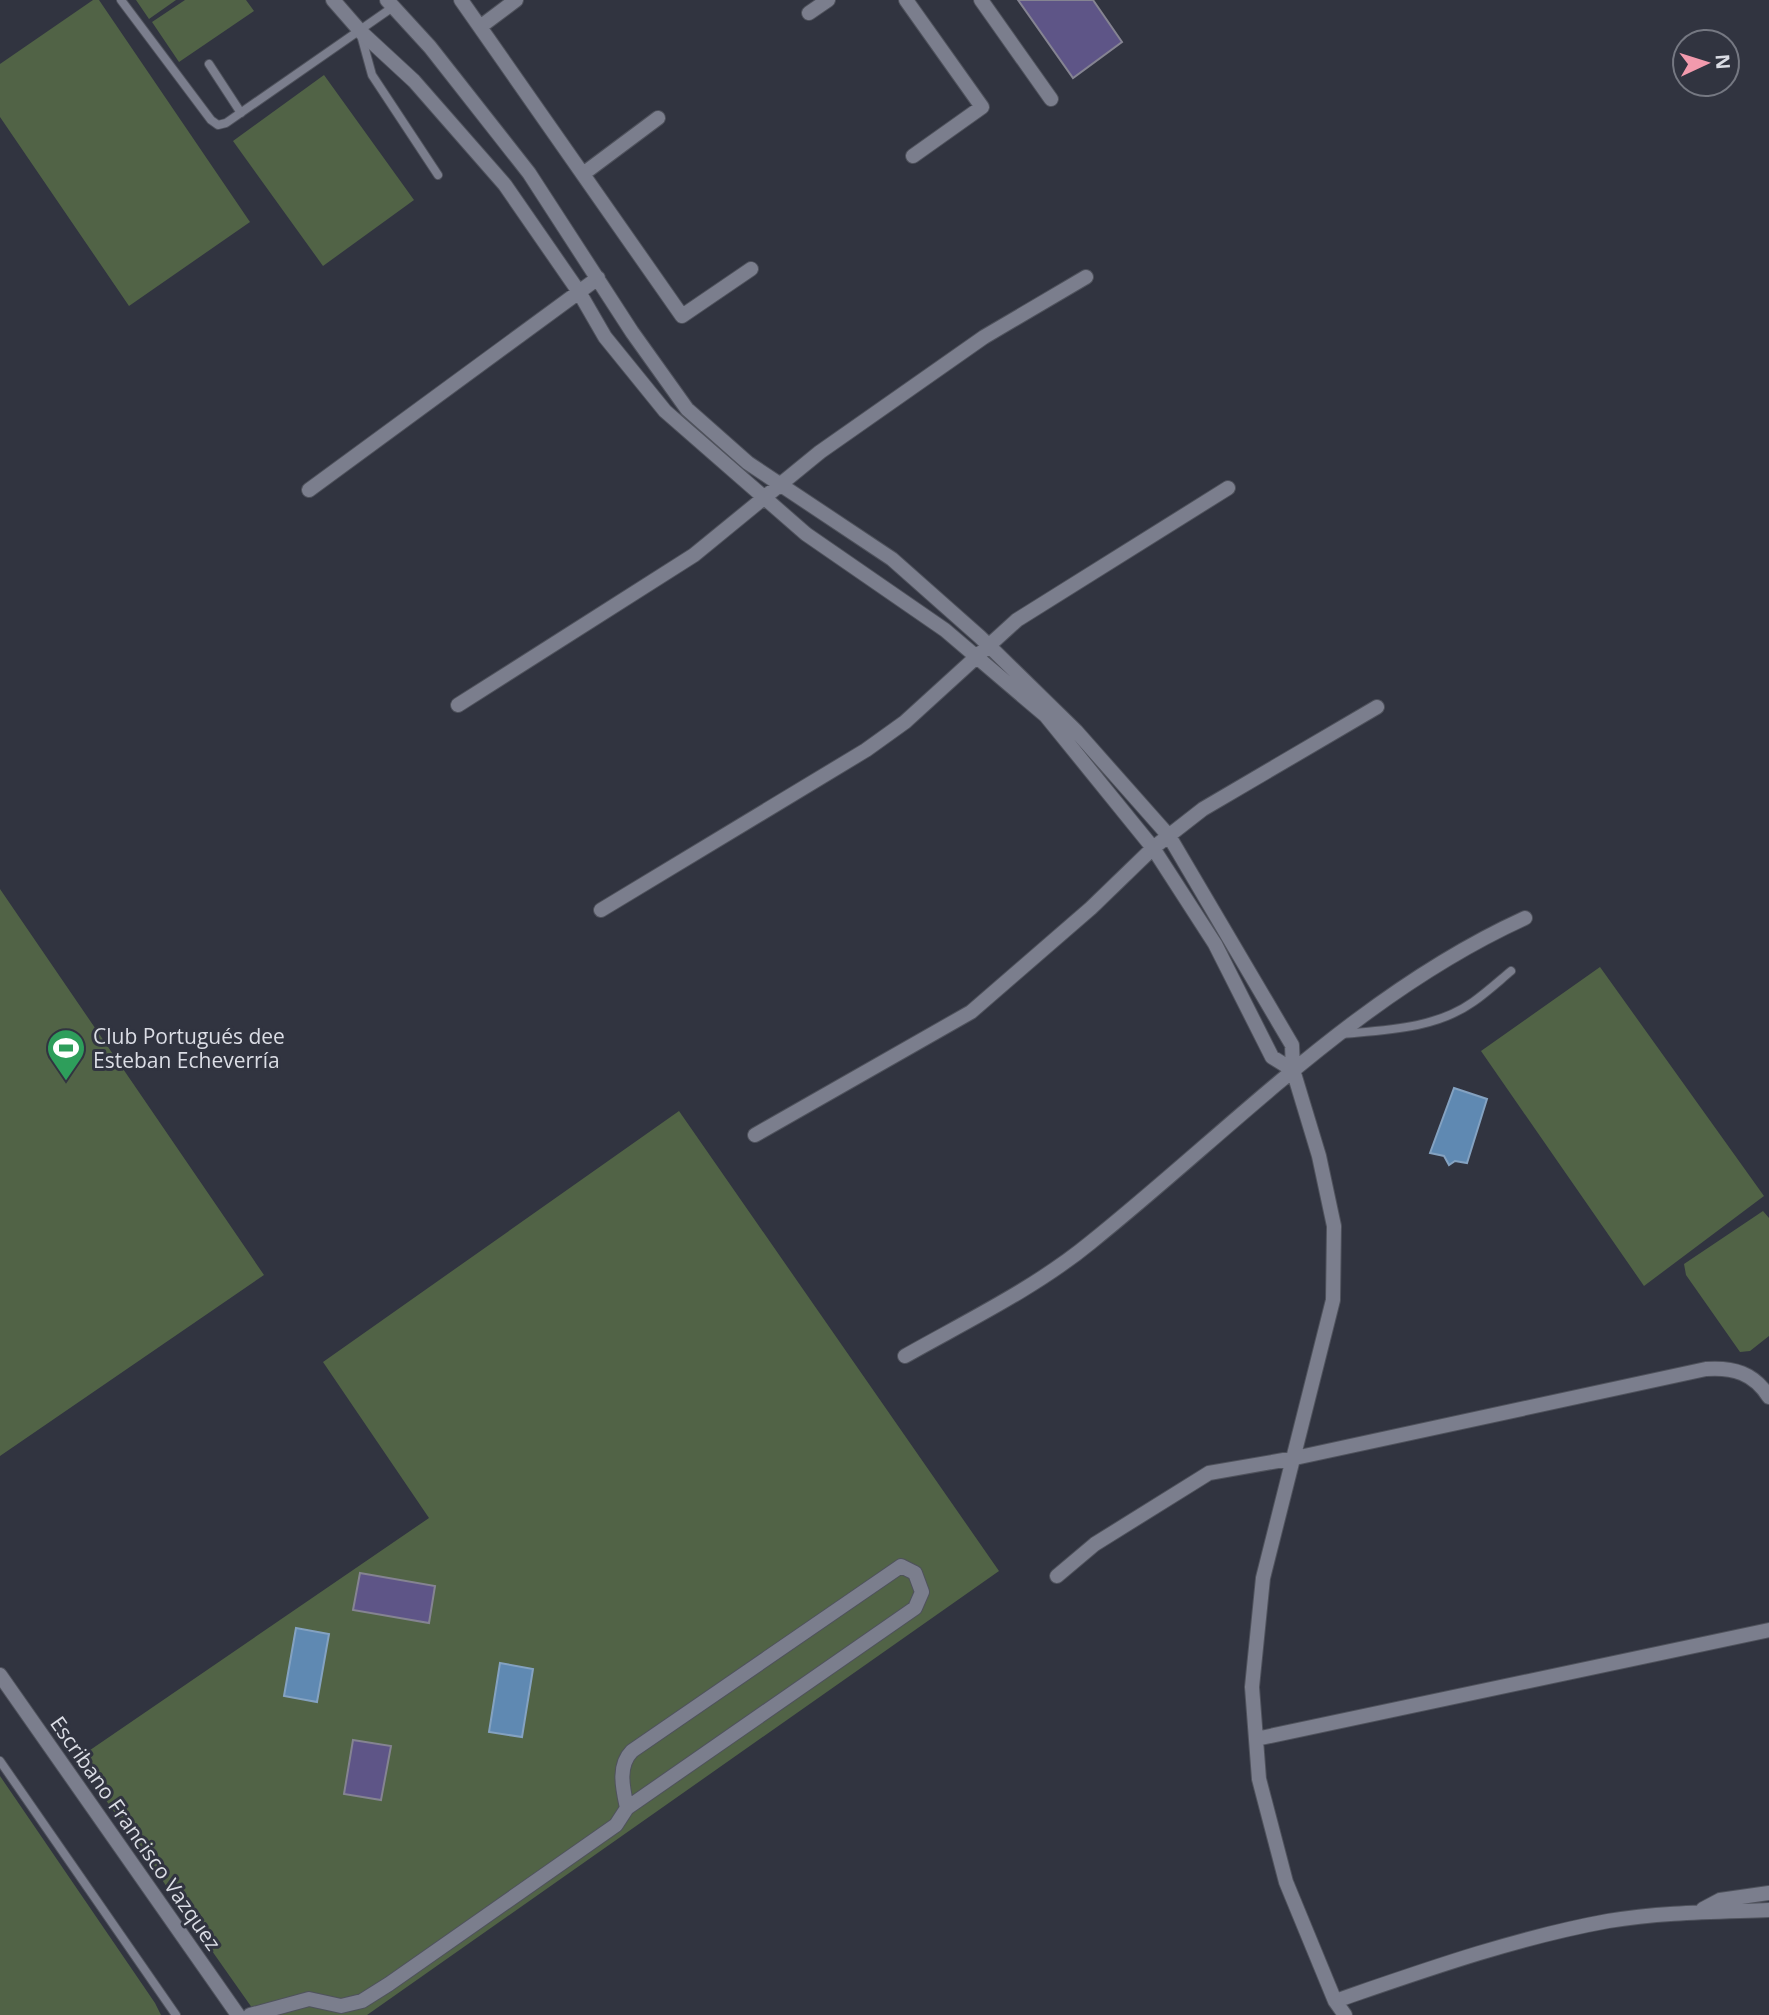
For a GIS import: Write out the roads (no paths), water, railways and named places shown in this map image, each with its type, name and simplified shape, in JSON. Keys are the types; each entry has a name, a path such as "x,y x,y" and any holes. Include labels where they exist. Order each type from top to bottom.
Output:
{"street":[{"path":"333,0 360,32 414,80 505,185 579,292 605,337 665,411 806,534 945,631 1046,716 1153,848 1215,944 1272,1057 1293,1070"},
{"path":"461,0 682,316 751,269"},
{"path":"480,27 516,0"},
{"path":"809,13 828,0"},
{"path":"906,0 982,107 914,156"},
{"path":"981,0 1051,99"},
{"path":"390,3 430,47 529,173 687,409 748,463 892,559 989,646 1076,731 1169,836 1292,1045 1293,1070 1319,1156 1334,1226 1333,1300 1263,1578 1252,1687 1259,1779 1286,1882 1335,2001 1345,2015"},
{"path":"583,174 659,118"},
{"path":"458,705 694,555 820,452 984,337 1086,277"},
{"path":"309,491 597,278"},
{"path":"601,910 866,750 905,723 1017,620 1228,488"},
{"path":"755,1135 971,1012 1091,908 1153,848 1203,809 1377,707"},
{"path":"905,1356 1016,1293 1088,1245 1338,1034 1442,960 1470,943 1525,918"},
{"path":"1057,1576 1095,1544 1209,1473 1295,1458 1706,1369 1741,1371 1753,1378 1769,1397"},
{"path":"250,2015 309,1999 341,2006 362,2001 616,1825 627,1808 915,1608 922,1591 915,1573 901,1566 632,1751 625,1758 622,1783 627,1808"},
{"path":"1256,1739 1769,1630"},
{"name":"Escribano Francisco Vazquez","path":"0,1675 238,2015"},
{"path":"1700,1911 1720,1900 1769,1893"},
{"path":"1335,2001 1494,1948 1609,1921 1700,1911 1769,1910"}],"lane":[{"path":"121,0 211,120 222,124 360,32 390,3"},
{"path":"360,32 372,75 438,175"},
{"path":"209,64 241,113"},
{"path":"1338,1034 1401,1029 1442,1018 1472,1004 1511,971"},
{"path":"0,1761 176,2015"}],"water":[{"path":"1454,1088 1487,1099 1467,1163 1455,1161 1449,1165 1444,1156 1430,1153"},
{"path":"296,1628 329,1634 317,1702 284,1696"},
{"path":"500,1663 533,1669 522,1737 489,1732"}],"place":[{"name":"Club Portugués dee Esteban Echeverría","path":"66,1082"}]}
